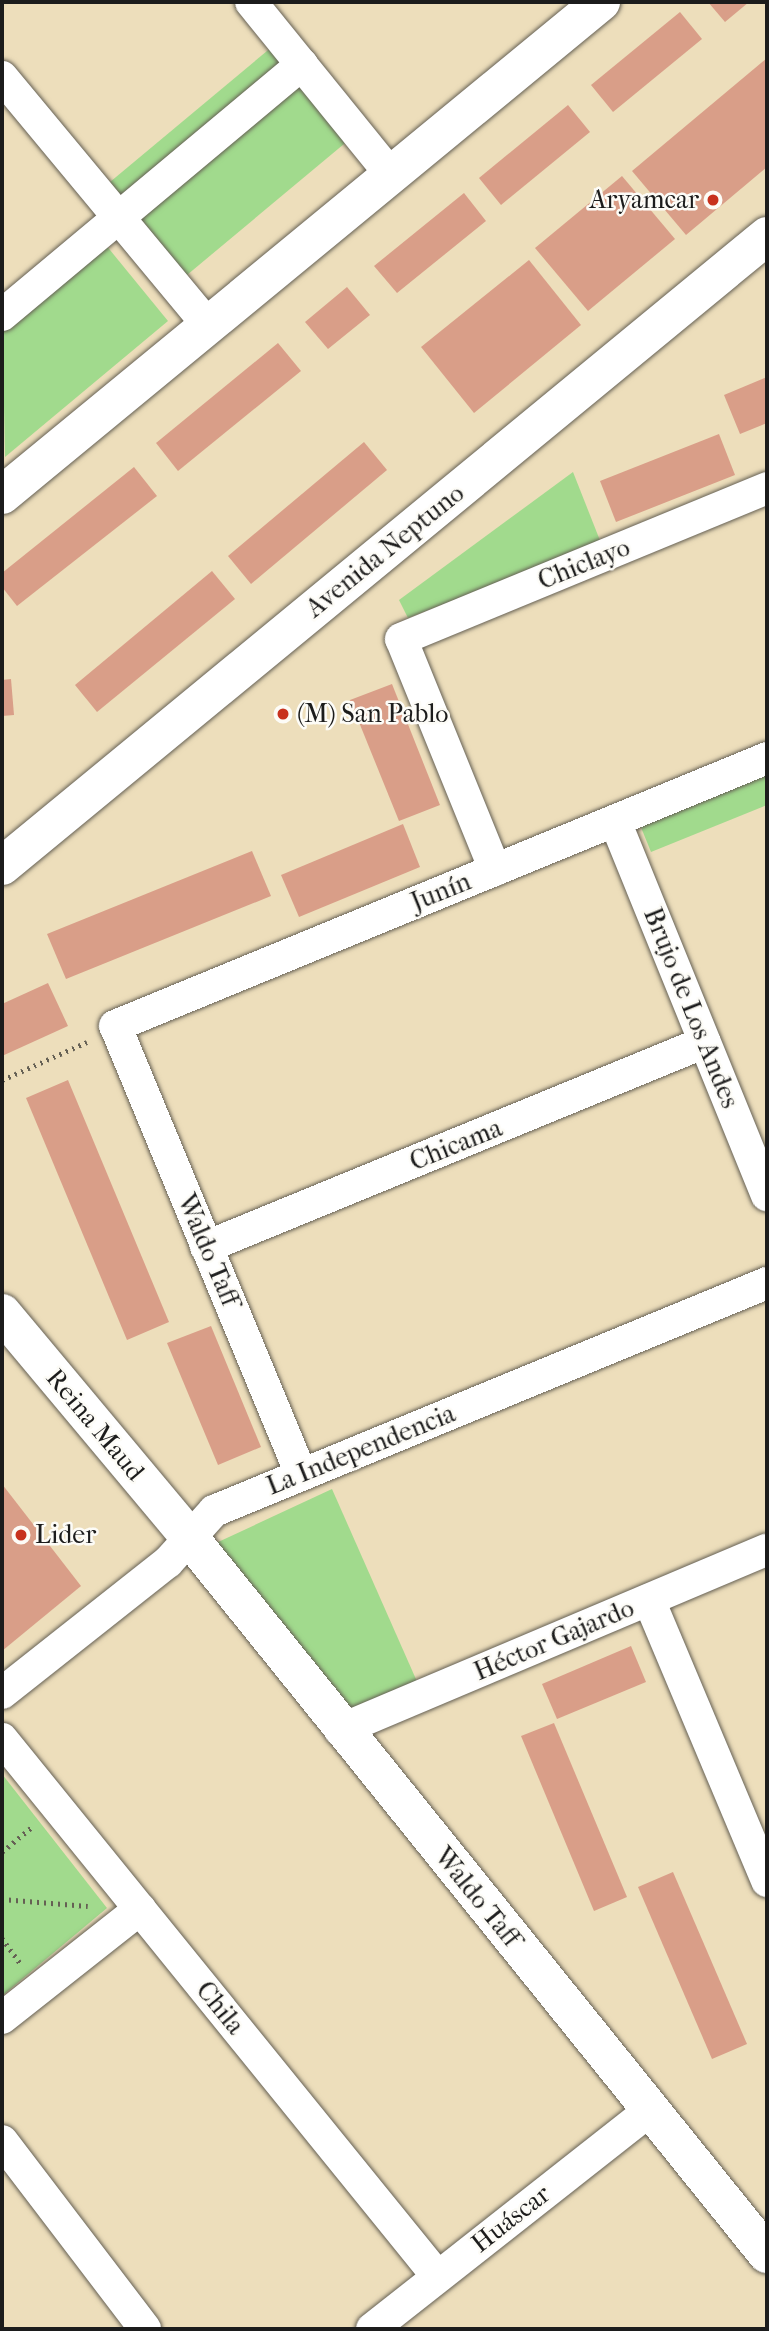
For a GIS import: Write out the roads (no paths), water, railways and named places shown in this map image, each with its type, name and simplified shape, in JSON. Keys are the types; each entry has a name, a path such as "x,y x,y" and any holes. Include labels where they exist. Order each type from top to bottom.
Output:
{"main road":[{"path":"2,493 601,2"},
{"name":"Avenida Neptuno","path":"2,866 767,236"},
{"name":"Reina Maud","path":"2,1313 189,1537"},
{"name":"Waldo Taff","path":"189,1537 341,1730 767,2254"}],"street":[{"path":"251,2 391,175"},
{"path":"2,315 302,64"},
{"path":"2,77 208,325"},
{"name":"Chiclayo","path":"495,870 401,639 767,488"},
{"name":"Junín","path":"115,1026 767,758"},
{"name":"Brujo de Los Andes","path":"615,821 767,1195"},
{"name":"Waldo Taff","path":"115,1026 301,1474"},
{"name":"Chicama","path":"206,1247 705,1042"},
{"name":"La Independencia","path":"2,1693 168,1562 214,1511 767,1283"},
{"name":"Héctor Gajardo","path":"341,1730 767,1550"},
{"path":"649,1600 767,1881"},
{"name":"Chila","path":"2,1739 438,2277"},
{"path":"2,2018 140,1909"},
{"name":"Huáscar","path":"372,2329 650,2110"},
{"path":"2,2141 145,2329"}],"place":[{"name":"Aryamcar","path":"713,200"},
{"name":"(M) San Pablo","path":"283,714"},
{"name":"Lider","path":"21,1535"}]}
